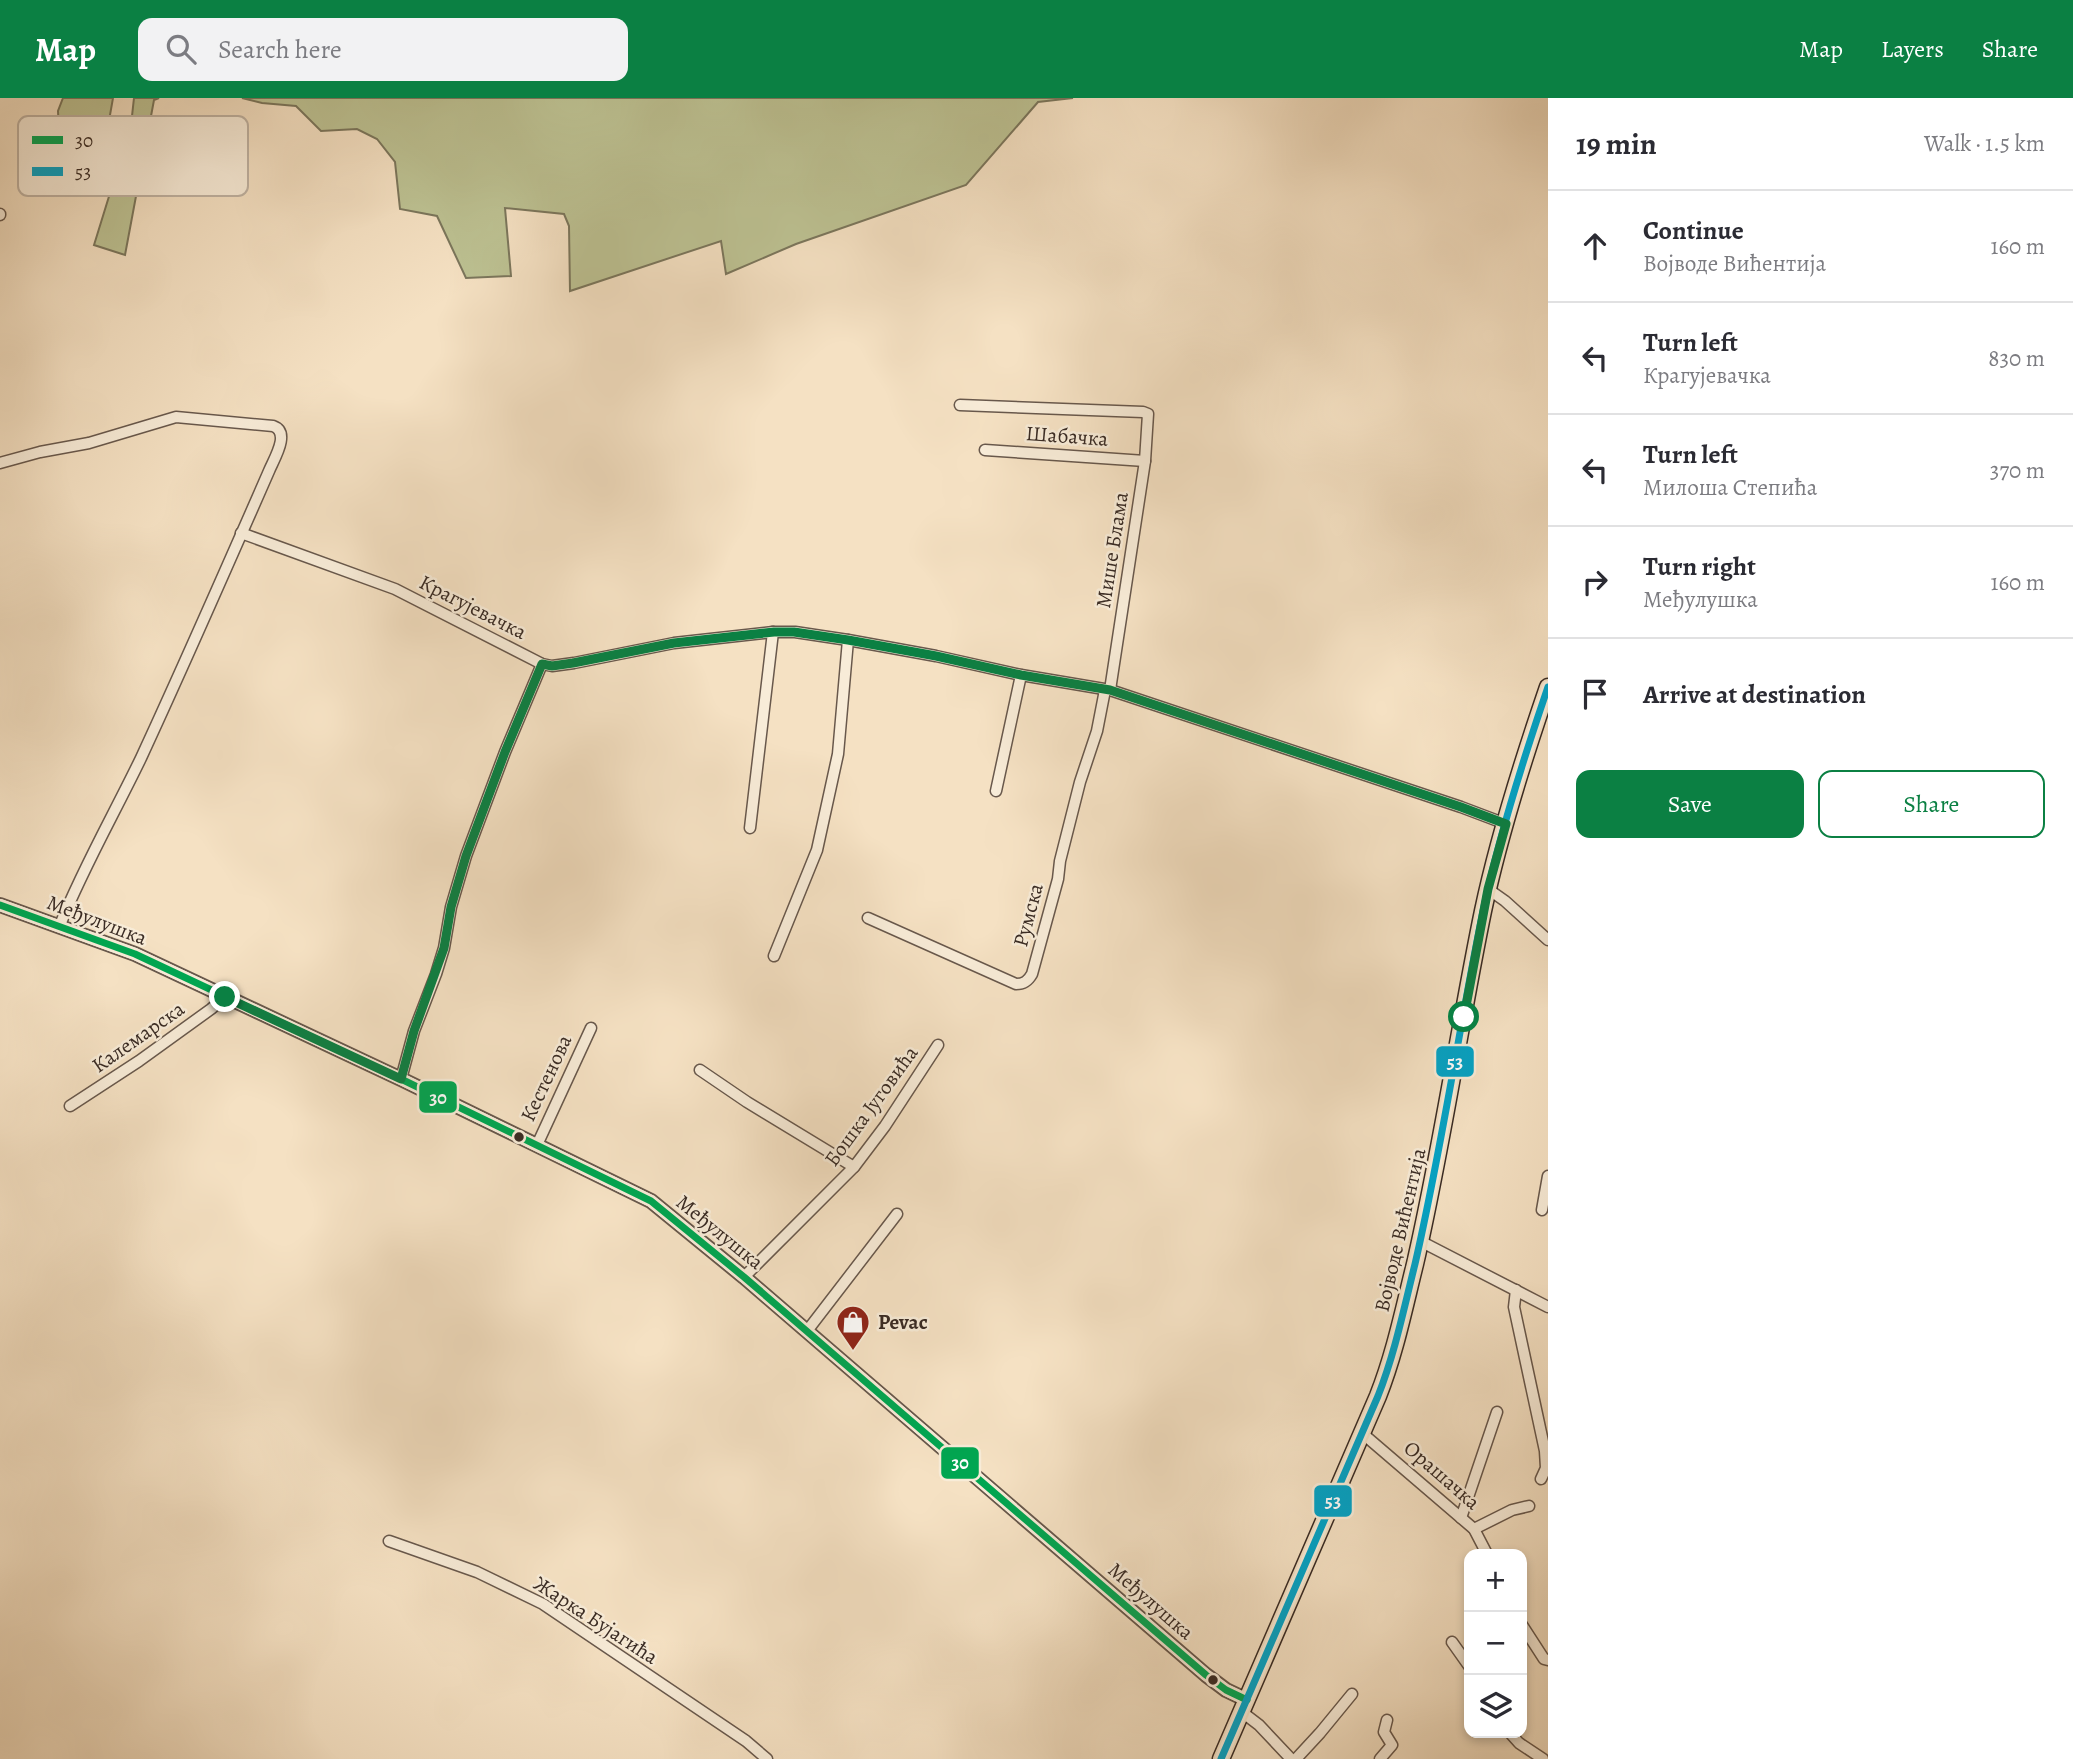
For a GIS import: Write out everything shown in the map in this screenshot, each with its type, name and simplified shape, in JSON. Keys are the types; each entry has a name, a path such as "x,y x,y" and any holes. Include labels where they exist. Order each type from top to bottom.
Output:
{"main road":[{"name":"Војводе Вићентија","path":"1221,1759 1389,1367 1446,1121 1488,889 1548,687"}],"street":[{"name":"Мише Блама","path":"960,405 1148,414 1145,461 1107,690"},
{"path":"0,463 89,443 176,416 276,427 282,432 241,533 140,760 78,880 60,925"},
{"name":"Шабачка","path":"985,450 1145,461"},
{"name":"Крагујевачка","path":"241,533 395,589 542,664 552,666 674,643 774,632 794,632 848,640 1107,690 1506,824"},
{"path":"750,828 774,632"},
{"path":"774,956 817,850 838,754 848,640"},
{"path":"401,1079 414,1031 444,948 451,907 466,856 542,664"},
{"path":"996,791 1021,675"},
{"name":"Румска","path":"868,918 1016,984 1028,981 1058,879 1080,782 1097,732 1107,690"},
{"path":"1488,889 1548,940"},
{"name":"Међулушка","path":"0,905 135,954 401,1079 651,1201 744,1277 1244,1706"},
{"name":"Калемарска","path":"70,1107 139,1061 225,997"},
{"name":"Кестенова","path":"537,1145 591,1028"},
{"name":"Бошка Југовића","path":"744,1277 854,1167 885,1126 938,1045"},
{"path":"699,1070 854,1167"},
{"path":"1542,1210 1548,1176"},
{"path":"807,1331 897,1214"},
{"path":"1420,1241 1548,1307"},
{"path":"1516,1290 1514,1307 1545,1451 1546,1468 1541,1479"},
{"path":"1461,1518 1497,1412"},
{"name":"Орашачка","path":"1362,1433 1474,1529 1484,1549"},
{"path":"1474,1529 1512,1510 1529,1506"},
{"name":"Жарка Бујагића","path":"389,1541 477,1572 543,1604 746,1741 767,1759"},
{"path":"1527,1632 1546,1660"},
{"path":"1452,1642 1464,1659"},
{"path":"1244,1706 1293,1759 1320,1733 1352,1694"},
{"path":"1380,1759 1392,1745 1384,1732 1387,1720"},
{"path":"1515,1738 1543,1759"}],"green space":[{"path":"63,98 113,98 110,116 58,116"},
{"path":"134,98 159,98 154,100 151,116 132,116"},
{"path":"242,98 1073,98 1038,102 966,185 796,244 726,274 721,241 570,291 569,226 564,214 505,208 511,276 466,278 437,216 400,209 395,162 377,139 357,129 321,131 296,106"},
{"path":"109,196 136,196 125,255 94,245"}],"transit line":[{"name":"53","path":"1221,1759 1378,1396 1389,1363 1425,1220 1489,883 1512,798 1548,687"},
{"name":"30","path":"0,905 135,954 401,1079 651,1201 744,1277 1206,1675 1226,1690 1247,1700"}],"place":[{"name":"Pevac","path":"853,1352"}],"route":[{"path":"225,997 401,1079 414,1031 444,948 451,907 466,856 542,664 552,666 573,663 674,643 794,632 902,649 1061,683 1110,690 1506,824 1488,889 1464,1017"}]}
